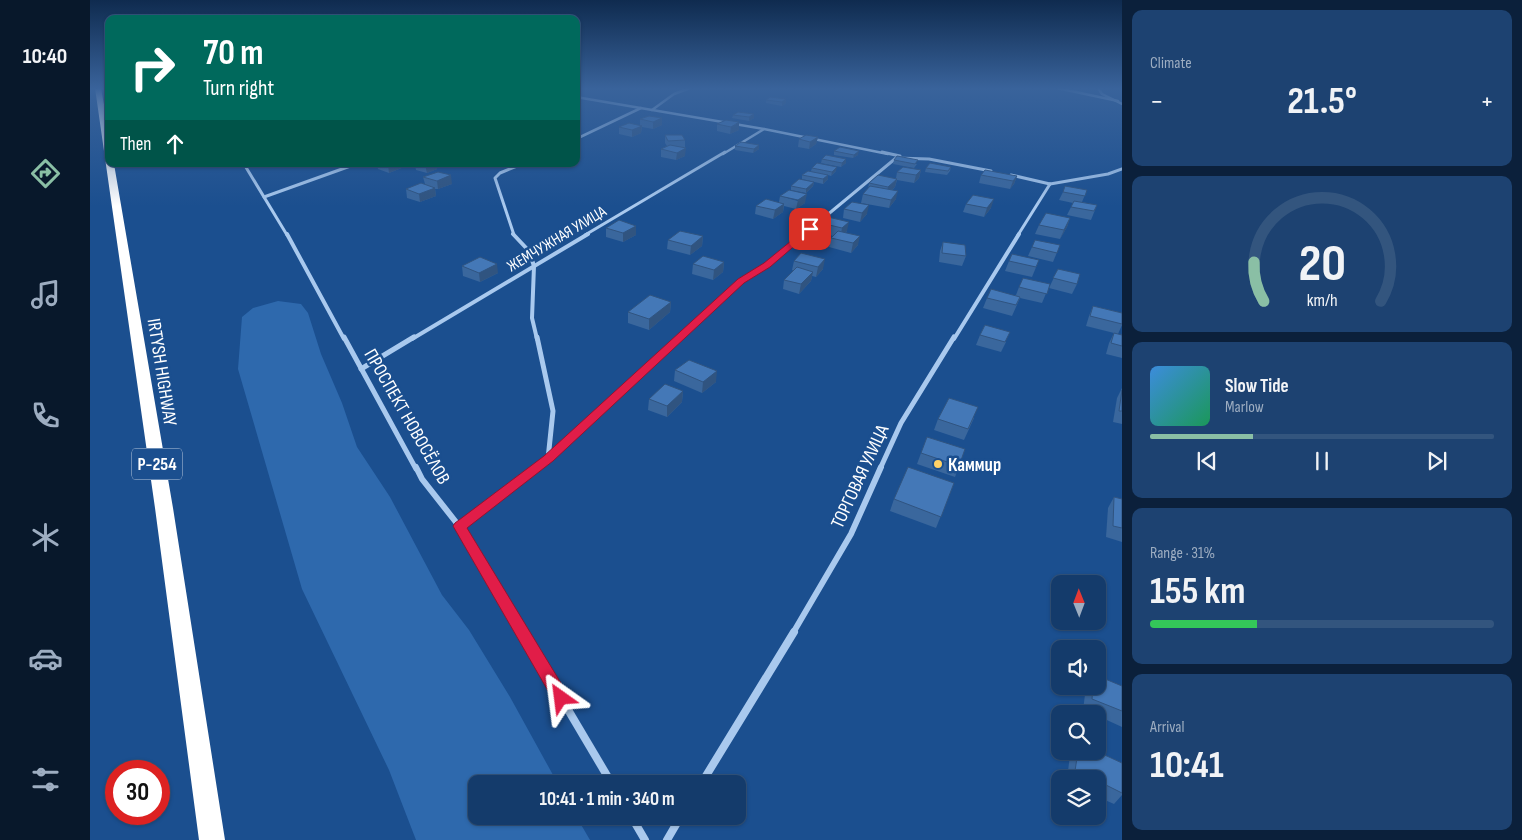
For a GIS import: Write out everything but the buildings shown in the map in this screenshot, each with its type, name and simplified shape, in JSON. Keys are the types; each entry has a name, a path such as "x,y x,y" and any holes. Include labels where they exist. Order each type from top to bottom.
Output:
{"highway":[{"name":"IRTYSH HIGHWAY","path":"110,167 164,508 212,840"}],"street":[{"path":"580,137 601,127"},
{"path":"753,127 998,173"},
{"name":"ЖЕМЧУЖНАЯ УЛИЦА","path":"361,369 764,129"},
{"path":"459,526 548,458 741,281 767,265 896,158 903,156"},
{"name":"ПРОСПЕКТ НОВОСЁЛОВ","path":"246,167 422,479 459,526 607,775"},
{"path":"264,197 348,167"},
{"path":"515,167 500,173 495,178 513,234 529,250 534,266 532,318 553,411 548,458"},
{"path":"1008,174 1050,184 1108,174 1122,168"},
{"name":"ТОРГОВАЯ УЛИЦА","path":"706,775 812,602 851,534 902,423 1050,184"},
{"path":"636,825 645,840"},
{"path":"667,840 676,825"}],"shaded area":[{"path":"278,301 301,304 308,313 321,354 342,403 357,447 390,497 442,595 469,630 510,697 553,775 468,775 468,825 581,825 590,840 416,840 389,770 302,589 238,369 242,317 253,308"}],"place":[{"name":"Каммир","path":"938,464"}],"route":[{"path":"561,698 459,526 548,458 668,350 741,281 767,265 810,229"}]}
